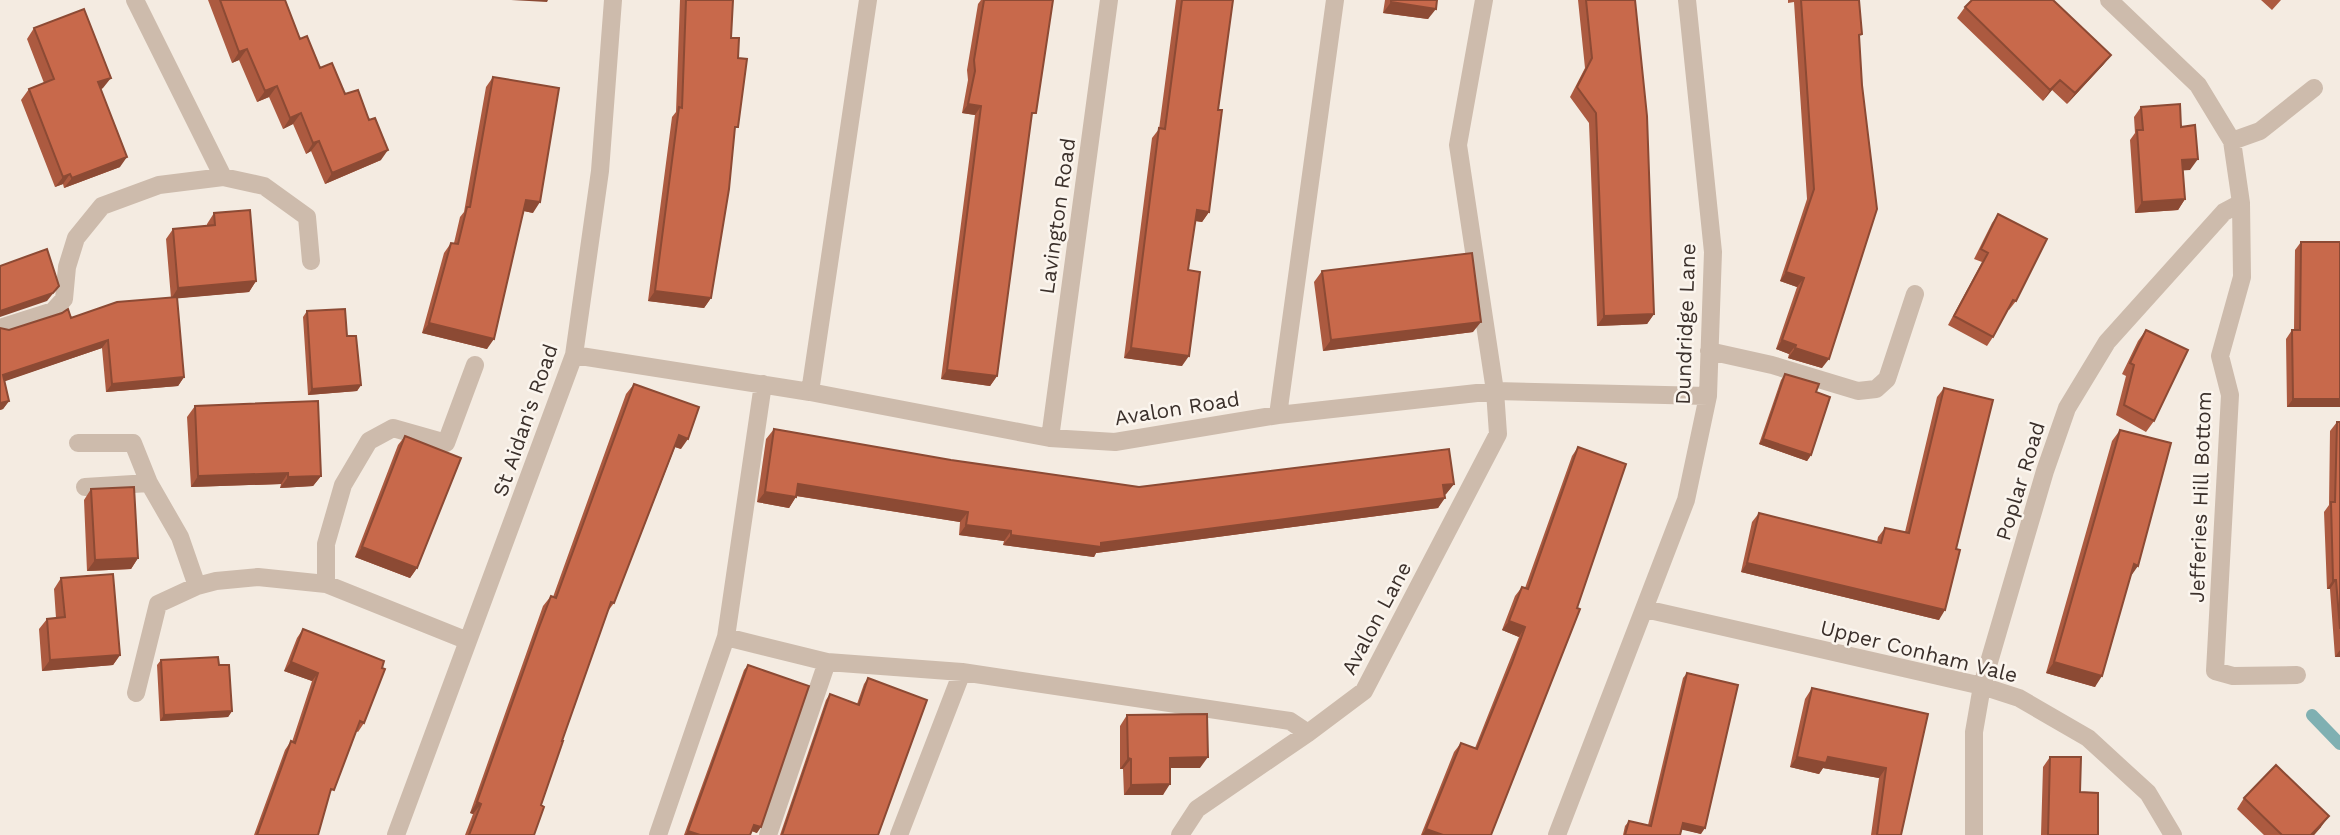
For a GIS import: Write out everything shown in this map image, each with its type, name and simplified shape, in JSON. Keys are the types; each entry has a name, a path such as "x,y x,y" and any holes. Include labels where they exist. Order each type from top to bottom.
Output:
{"street":[{"path":"135,0 223,177"},
{"name":"St Aidan's Road","path":"396,835 574,355 600,171 613,0"},
{"path":"810,392 868,0"},
{"name":"Lavington Road","path":"1050,438 1109,0"},
{"path":"1278,415 1335,0"},
{"name":"Avalon Lane","path":"1180,835 1196,808 1308,733 1364,691 1498,434 1495,391 1458,145 1484,0"},
{"name":"Dundridge Lane","path":"1557,835 1686,500 1708,396 1713,251 1687,0"},
{"name":"Jefferies Hill Bottom","path":"2109,0 2198,85 2232,141 2241,203 2242,277 2220,356 2230,395 2215,671 2233,676 2297,675"},
{"path":"2232,141 2260,131 2314,88"},
{"path":"0,328 53,311 64,299 67,267 76,239 102,206 159,185 223,177 264,186 307,217 311,261"},
{"name":"Poplar Road","path":"1974,835 1974,732 1982,686 2045,471 2067,408 2107,342 2224,212 2241,203"},
{"path":"1709,351 1772,365 1858,391 1876,389 1887,379 1915,294"},
{"name":"Avalon Road","path":"574,355 810,392 1050,438 1115,442 1278,415 1495,391 1708,396"},
{"path":"326,584 326,544 342,485 369,441 393,428 446,443 475,365"},
{"path":"658,835 726,637 763,384"},
{"path":"78,443 133,443 149,482 180,537 197,586"},
{"path":"85,487 149,482"},
{"path":"136,693 158,604 197,586 216,581 258,577 326,584 468,641"},
{"name":"Upper Conham Vale","path":"1645,609 1982,686 2019,698 2088,738 2148,793 2173,835"},
{"path":"726,637 827,662 962,672 1290,721 1308,733"},
{"path":"768,835 827,662"},
{"path":"899,835 962,672"}],"building":[{"path":"220,0 285,0 300,39 307,36 320,68 332,63 345,94 358,90 369,120 375,118 388,150 332,173 319,141 313,143 301,113 290,118 277,86 265,91 247,49 239,52"},
{"path":"686,0 733,0 731,38 739,38 738,58 747,59 711,298 655,291 679,107 682,108"},
{"path":"984,0 1053,0 1036,113 1032,113 997,376 947,370 981,106 968,104"},
{"path":"1182,0 1233,0 1218,110 1222,110 1209,212 1197,210 1188,270 1200,272 1189,356 1131,348 1159,128 1165,129"},
{"path":"1391,0 1437,0 1436,9"},
{"path":"1586,0 1635,0 1647,116 1654,314 1604,316 1596,113 1577,87 1592,58"},
{"path":"1801,0 1859,0 1862,85 1877,209 1829,359 1795,348 1796,345 1782,340 1804,278 1786,272 1814,189"},
{"path":"1972,0 2053,0 2111,55 2075,93 2060,80 2050,90 1965,7"},
{"path":"84,9 111,78 98,82 127,157 72,178 70,174 63,177 29,89 54,79 34,28"},
{"path":"493,77 559,88 540,202 526,200 494,339 429,323 451,243 458,244 467,207 470,207"},
{"path":"2180,104 2181,127 2195,125 2198,159 2182,160 2185,199 2142,202 2137,130 2143,130 2141,107"},
{"path":"250,210 256,281 178,288 173,229 215,225 214,213"},
{"path":"1998,214 2047,239 2016,301 2013,300 1993,337 1954,316 1988,253 1981,249"},
{"path":"2301,242 2340,242 2340,399 2293,399 2292,330 2300,330"},
{"path":"47,249 59,286 53,293 0,311 0,266"},
{"path":"1472,253 1481,322 1331,340 1322,271"},
{"path":"177,297 184,377 112,384 108,340 3,375 9,401 0,403 0,328 9,330 68,309 71,318 117,302"},
{"path":"345,309 347,336 356,336 361,385 312,389 307,311"},
{"path":"2146,330 2188,350 2154,421 2124,405 2134,365 2130,363"},
{"path":"1785,374 1819,384 1816,392 1830,397 1811,455 1763,439"},
{"path":"634,384 699,407 688,439 679,435 614,603 611,602 562,741 534,835 469,835 481,804 477,802 538,630 551,596 556,598"},
{"path":"1944,388 1993,400 1956,549 1960,550 1945,610 1747,563 1759,513 1881,543 1885,528 1909,533"},
{"path":"318,401 321,476 288,477 288,473 198,476 195,406"},
{"path":"2337,422 2340,422 2340,629 2336,580 2333,580 2331,502 2335,502"},
{"path":"774,429 951,460 1139,487 1449,449 1454,484 1443,485 1445,498 1101,543 1101,547 1011,535 1011,531 966,525 968,512 798,484 796,497 765,492"},
{"path":"2120,430 2171,443 2138,566 2134,564 2102,676 2054,662"},
{"path":"405,436 461,458 417,568 362,547"},
{"path":"1578,447 1626,464 1577,608 1580,609 1491,835 1443,835 1426,829 1461,743 1477,749 1512,663 1525,627 1509,621 1522,587 1528,589"},
{"path":"134,487 138,558 95,560 91,489"},
{"path":"113,574 120,655 50,660 47,619 65,617 61,578"},
{"path":"303,629 384,661 382,668 385,669 364,723 360,721 334,790 331,789 318,835 257,835 291,741 295,743 318,673 291,662"},
{"path":"218,657 219,665 229,665 232,711 164,715 161,660"},
{"path":"748,665 809,686 761,827 754,825 750,835 700,835 688,831"},
{"path":"1687,673 1738,685 1705,828 1683,823 1680,835 1625,835 1629,821 1651,826"},
{"path":"868,678 927,700 878,835 782,835 830,694 859,705"},
{"path":"1812,688 1928,714 1901,835 1877,835 1886,768 1828,757 1826,763 1797,757"},
{"path":"1207,714 1208,757 1170,758 1170,784 1131,785 1127,715"},
{"path":"2050,757 2081,757 2080,792 2098,793 2098,835 2048,835"},
{"path":"2276,765 2329,816 2311,835 2282,835 2244,798"}],"waterway":[{"path":"2312,715 2340,744"}]}
